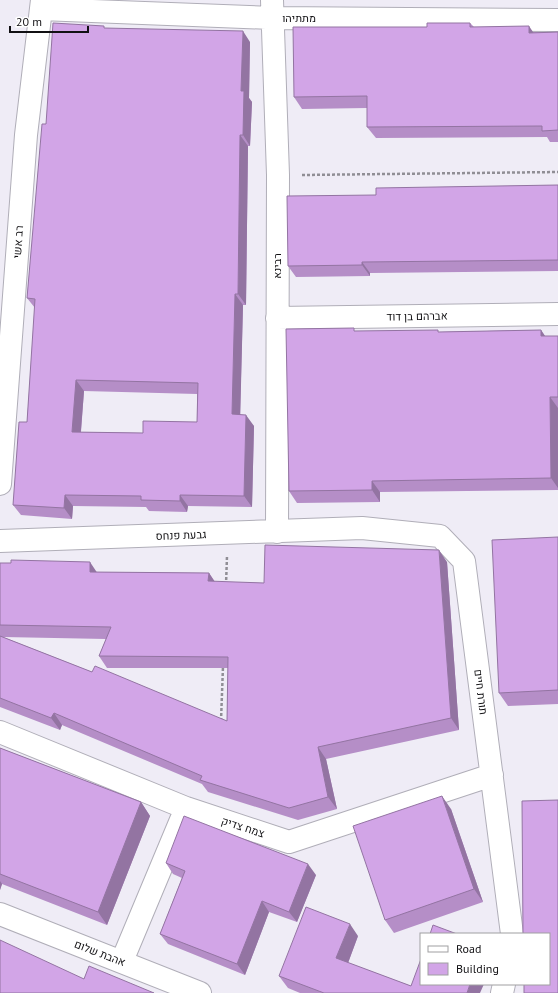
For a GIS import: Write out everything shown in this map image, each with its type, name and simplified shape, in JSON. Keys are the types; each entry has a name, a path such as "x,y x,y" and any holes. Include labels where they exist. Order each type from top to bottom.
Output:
{"street":[{"name":"מתתיהו","path":"42,4 272,9 558,20"},
{"name":"רב אשי","path":"0,484 26,135 42,4"},
{"name":"רבינא","path":"272,9 278,175 277,532"},
{"name":"אברהם בן דוד","path":"277,318 558,314"},
{"name":"גבעת פנחס","path":"0,541 362,528"},
{"name":"תורת חיים","path":"362,528 440,536 464,561 512,933"},
{"name":"צמח צדיק","path":"0,732 186,808 289,842 492,775"},
{"path":"122,961 186,808"},
{"name":"אהבת שלום","path":"0,914 200,993"}],"path":[{"path":"278,175 558,172"},
{"path":"226,589 228,534"},
{"path":"221,723 223,660"}],"building":[{"path":"53,23 104,26 104,28 243,31 241,91 244,91 243,135 240,135 238,294 235,294 232,414 246,415 244,496 180,495 180,501 141,500 141,496 65,495 64,508 13,505 19,422 27,422 35,299 27,298 42,124 46,124","holes":["76,380 198,383 197,422 143,421 143,433 72,432"]},
{"path":"427,23 470,23 470,27 529,26 529,33 558,32 558,130 542,131 542,126 367,127 367,96 294,97 293,27 427,27"},
{"path":"558,185 558,260 362,262 362,265 288,266 287,196 376,195 376,188"},
{"path":"354,328 354,331 438,330 438,332 541,330 541,336 558,336 558,397 550,397 551,478 372,481 372,490 289,491 286,329"},
{"path":"558,537 558,690 499,693 492,540"},
{"path":"265,545 439,550 451,718 318,747 328,797 289,808 200,780 202,776 54,713 51,718 0,698 0,636 92,672 95,666 227,721 228,657 99,656 111,627 0,625 0,563 11,563 11,560 90,562 90,572 209,573 208,581 264,583"},
{"path":"0,748 141,802 98,912 0,874"},
{"path":"442,796 474,889 385,920 353,826"},
{"path":"558,800 558,993 524,993 524,985 550,985 550,933 523,933 522,801"},
{"path":"184,816 308,864 289,912 262,901 237,964 160,934 185,871 166,863"},
{"path":"306,907 350,924 336,958 411,986 420,962 420,985 470,985 467,993 324,993 279,976"},
{"path":"433,925 454,933 430,933"},
{"path":"0,940 84,979 89,966 154,993 0,993"}]}
